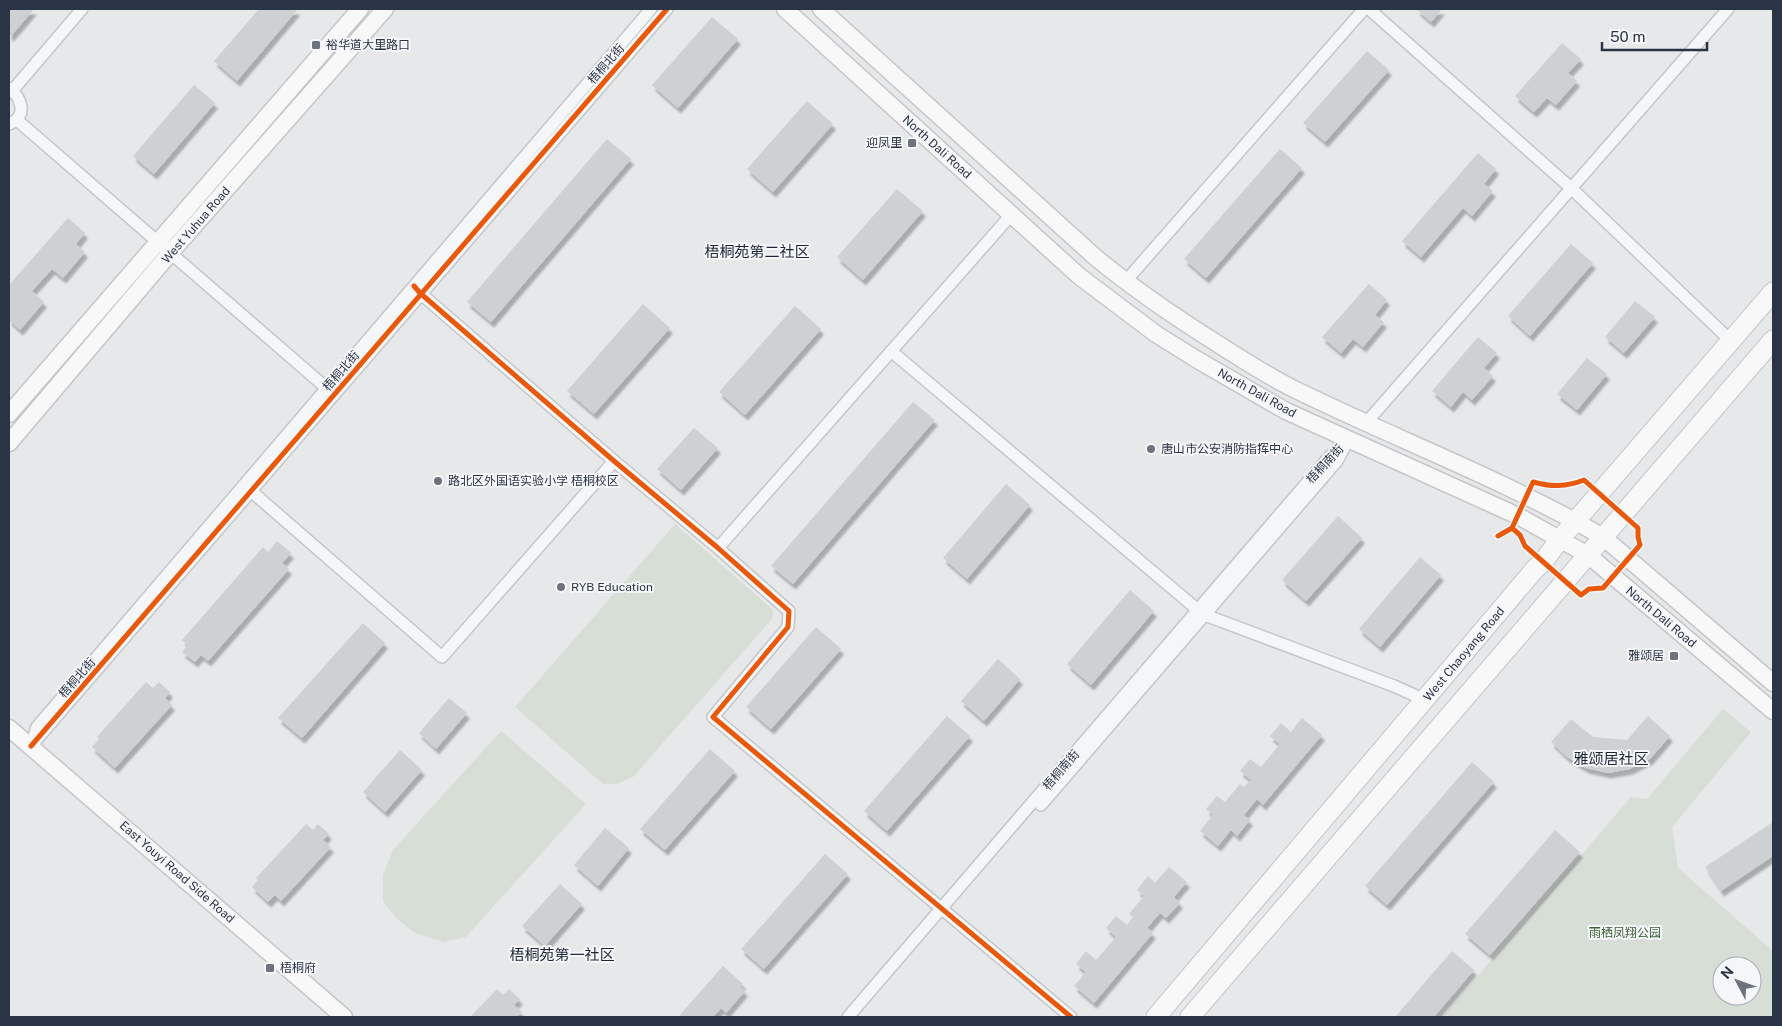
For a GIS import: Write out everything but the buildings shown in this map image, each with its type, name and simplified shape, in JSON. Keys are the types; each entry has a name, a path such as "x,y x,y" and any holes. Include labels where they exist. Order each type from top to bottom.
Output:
{"main road":[{"name":"West Yuhua Road","path":"9,414 360,9"},
{"name":"West Yuhua Road","path":"9,443 171,252 386,9"},
{"name":"North Dali Road","path":"785,9 1079,276 1156,334 1286,411 1518,516 1588,555 1773,711"},
{"name":"North Dali Road","path":"821,9 1094,257 1168,313 1294,390 1518,492 1576,521 1603,537 1772,679"},
{"name":"West Chaoyang Road","path":"1156,1017 1535,569 1543,562 1560,539 1773,292"},
{"path":"1190,1017 1773,340"},
{"name":"East Youyi Road Side Road","path":"9,728 344,1017"}],"street":[{"path":"82,9 11,90 18,97 22,105 21,113 13,122 171,252 330,391"},
{"name":"梧桐北街","path":"31,746 651,9"},
{"name":"梧桐北街","path":"417,289 667,9"},
{"path":"1125,282 1364,9"},
{"path":"1369,9 1571,188 1731,341"},
{"path":"1366,423 1728,9"},
{"path":"718,548 1011,215"},
{"path":"417,289 614,461 718,548 788,611 788,627 713,717 1071,1017"},
{"path":"891,351 1201,613 1394,686 1425,700"},
{"name":"梧桐南街","path":"848,1017 944,911 1201,613 1329,457 1348,440"},
{"path":"248,487 442,657 614,461"},
{"name":"梧桐南街","path":"857,1017 944,911"}],"green space":[{"path":"675,524 773,610 772,619 633,777 616,784 603,784 515,707"},
{"name":"雨栖凤翔公园","path":"1723,709 1751,732 1672,827 1678,868 1773,951 1773,1017 1443,1017 1631,797 1647,799"},
{"path":"501,731 586,804 466,937 444,942 415,933 397,919 383,901 383,875 393,850"}],"cycle path":[{"path":"31,746 667,9"},
{"path":"414,286 789,611 788,627 713,717 1071,1017"},
{"path":"1498,536 1512,528 1533,482 1558,486 1584,480 1638,528 1640,545 1603,588 1589,589 1581,595 1525,546 1520,535 1512,528"}],"place":[{"name":"裕华道大里路口","path":"316,45"},
{"name":"迎凤里","path":"912,143"},
{"name":"唐山市公安消防指挥中心","path":"1151,449"},
{"name":"路北区外国语实验小学 梧桐校区","path":"438,481"},
{"name":"RYB Education","path":"561,587"},
{"name":"雅颂居","path":"1674,656"},
{"name":"梧桐府","path":"270,968"}],"district":[{"name":"梧桐苑第二社区","path":"757,252"},
{"name":"雅颂居社区","path":"1611,759"},
{"name":"梧桐苑第一社区","path":"562,955"}]}
